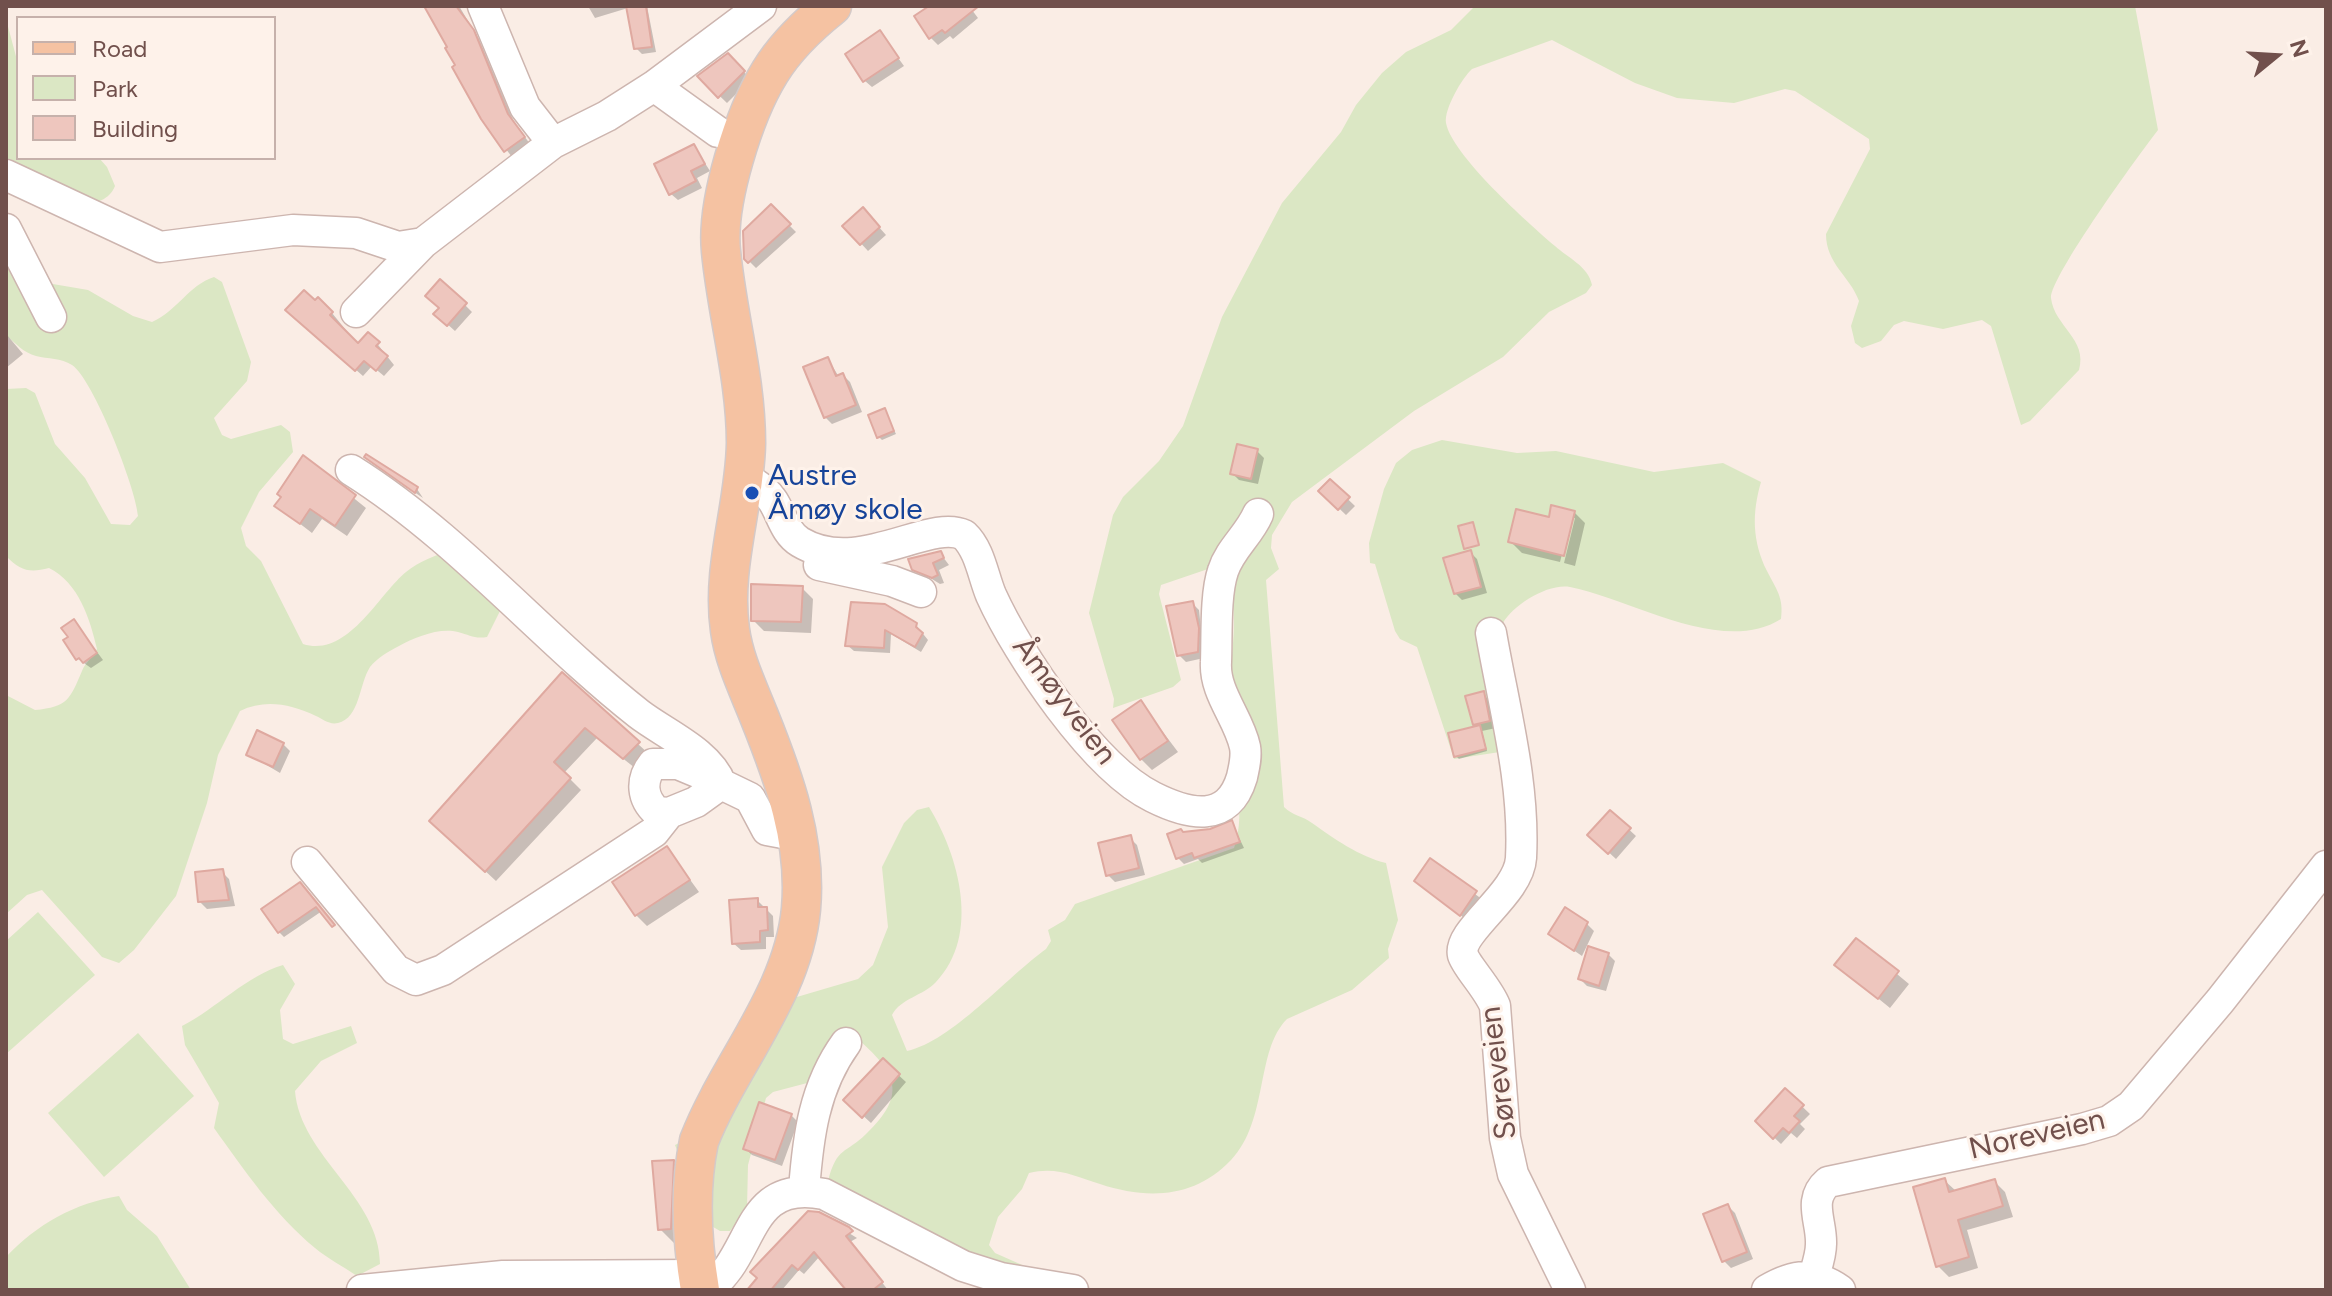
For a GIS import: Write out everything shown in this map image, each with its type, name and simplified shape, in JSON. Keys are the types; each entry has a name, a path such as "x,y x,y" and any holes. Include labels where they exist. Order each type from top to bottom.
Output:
{"main road":[{"path":"702,1285 693,1221 694,1165 699,1141 788,965 801,910 799,836 777,759 742,674 730,631 728,584 745,477 744,411 724,279 721,213 759,93 783,53 818,10"}],"street":[{"path":"483,6 525,107 553,143"},
{"path":"356,312 423,243 553,143 607,116 654,86 761,6"},
{"path":"654,86 718,132"},
{"path":"6,175 160,247 293,230 356,233 398,247 423,243"},
{"path":"6,229 51,317"},
{"path":"351,470 421,517 631,708 714,769 721,784"},
{"path":"745,477 773,500 801,556 808,562 892,581 921,592"},
{"name":"Åmøyveien","path":"790,533 813,547 852,553 886,549 943,530 964,535 974,549 991,595 1017,644 1084,735 1138,789 1167,803 1205,812 1218,810 1231,801 1245,766 1245,744 1219,684 1216,664 1223,572 1258,514"},
{"name":"Søreveien","path":"1491,633 1513,749 1521,861 1511,888 1473,931 1463,945 1462,953 1488,987 1495,1006 1505,1138 1513,1174 1570,1290"},
{"path":"721,784 696,802 669,813 657,812 645,793 644,781 653,764 662,761 678,764 721,784 750,798 767,830 799,836"},
{"path":"307,862 396,970 416,980 443,970 556,897 654,832 669,813"},
{"name":"Noreveien","path":"1814,1276 1821,1248 1816,1204 1828,1182 2082,1129 2120,1115 2151,1085 2326,866"},
{"path":"804,1190 811,1122 829,1070 846,1043"},
{"path":"362,1290 503,1276 702,1285 721,1280 764,1208 779,1197 804,1190 824,1194 975,1270 1073,1290"},
{"path":"1767,1290 1783,1280 1814,1276 1840,1290"}],"green space":[{"path":"1475,6 2135,6 2158,130 2097,215 2065,266 2051,298 2053,308 2079,350 2079,370 2030,421 2021,425 1991,326 1982,320 1943,329 1904,321 1894,325 1881,341 1862,348 1855,343 1851,326 1859,301 1830,254 1826,234 1870,149 1869,139 1795,91 1785,89 1734,103 1677,98 1635,83 1552,40 1472,69 1459,86 1448,110 1446,123 1451,137 1476,170 1510,205 1582,267 1592,285 1586,293 1549,312 1503,357 1414,411 1292,502 1272,535 1271,548 1279,569 1266,580 1284,807 1357,852 1386,863 1398,920 1388,949 1389,958 1352,990 1287,1019 1270,1049 1257,1106 1243,1144 1217,1173 1202,1182 1186,1189 1153,1193 1118,1189 1057,1171 1029,1173 1022,1189 998,1217 989,1245 995,1253 1038,1272 998,1290 828,1181 839,1156 879,1120 892,1096 889,1075 860,1041 811,1082 773,1092 766,1098 748,1165 747,1208 730,1231 720,1231 703,1221 675,1145 687,1139 790,999 858,979 873,965 888,927 882,867 904,823 917,810 929,807 949,848 961,895 961,919 958,942 950,963 931,987 901,1005 892,1015 907,1051 924,1045 960,1022 1046,949 1051,941 1048,930 1065,920 1075,904 1234,848 1239,802 1228,724 1234,628 1232,599 1208,569 1161,585 1159,594 1181,680 1173,687 1113,708 1114,699 1089,613 1113,515 1123,497 1159,461 1183,426 1222,317 1282,203 1341,132 1356,105 1382,73 1406,52 1451,30"},
{"path":"6,19 16,56 16,160 101,160 115,186 107,197 81,204 65,203 6,187"},
{"path":"6,256 47,283 88,290 133,316 152,322 205,281 214,277 222,282 251,362 247,381 214,418 222,435 231,439 281,425 290,432 293,452 259,492 241,528 246,546 261,561 303,644 319,646 334,642 361,622 406,572 451,549 504,603 487,637 451,631 436,632 412,639 383,655 366,674 351,715 338,723 278,704 259,705 240,711 218,755 207,803 176,896 134,950 119,963 102,957 42,890 27,895 6,914 6,695 35,710 61,704 71,695 83,668 97,649 87,614 68,583 49,568 26,570 6,556 6,389 26,388 35,393 55,444 85,478 111,524 130,525 138,516 130,483 112,435 81,374 68,363 28,353 6,335"},
{"path":"1442,440 1517,453 1556,451 1654,472 1723,463 1761,482 1755,516 1756,538 1762,560 1780,599 1781,619 1757,629 1732,631 1704,628 1570,587 1542,592 1515,609 1503,623 1513,750 1454,759 1417,647 1400,639 1395,631 1375,564 1370,563 1369,543 1384,489 1396,463 1412,450"},
{"path":"38,912 95,975 6,1054 6,941"},
{"path":"283,965 295,984 280,1010 283,1039 293,1044 351,1026 357,1043 321,1061 295,1091 300,1114 310,1136 354,1197 377,1240 380,1264 357,1276 300,1235 249,1176 214,1128 219,1103 185,1045 182,1026 244,984"},
{"path":"138,1033 194,1096 104,1177 48,1113"},
{"path":"119,1196 127,1210 157,1236 191,1290 6,1290 6,1257 18,1245 44,1225 72,1210"}],"building":[{"path":"424,6 456,6 474,30 508,114 525,137 504,152 452,67 455,65 447,47"},
{"path":"626,6 646,6 652,47 634,49"},
{"path":"929,6 979,6 945,33 942,30 929,39 914,16"},
{"path":"880,30 899,58 863,82 845,54"},
{"path":"728,53 745,71 718,98 697,76"},
{"path":"694,144 705,164 691,171 696,181 669,195 654,164"},
{"path":"771,204 791,224 748,263 744,259 743,231"},
{"path":"863,207 880,227 860,245 842,226"},
{"path":"440,279 467,303 447,326 433,314 439,308 425,296"},
{"path":"304,290 315,300 318,297 333,312 330,315 358,343 368,332 380,342 376,346 388,356 376,371 364,361 355,371 285,310"},
{"path":"828,357 836,376 843,373 856,405 824,418 803,367"},
{"path":"885,408 894,431 877,438 868,415"},
{"path":"1237,444 1258,449 1251,479 1230,474"},
{"path":"366,454 418,487 415,493 364,457"},
{"path":"303,455 356,495 335,526 310,509 300,524 274,506 281,497 277,494"},
{"path":"1330,479 1350,497 1338,510 1318,491"},
{"path":"1551,505 1575,511 1564,556 1508,542 1516,509 1549,517"},
{"path":"1473,522 1479,545 1464,549 1458,526"},
{"path":"1471,550 1481,587 1454,594 1443,558"},
{"path":"941,551 944,558 933,563 938,575 932,578 912,570 908,559"},
{"path":"751,584 803,586 801,622 751,621"},
{"path":"1193,601 1199,628 1198,652 1177,656 1166,606"},
{"path":"851,602 885,604 917,623 916,627 923,633 915,647 885,630 884,648 845,646"},
{"path":"74,619 97,653 83,663 79,658 76,660 63,640 68,637 61,628"},
{"path":"562,672 640,742 623,759 585,728 554,762 571,778 485,872 429,821"},
{"path":"1484,691 1490,721 1473,725 1465,696"},
{"path":"1141,700 1168,741 1140,760 1112,720"},
{"path":"1480,725 1486,749 1454,757 1448,733"},
{"path":"257,730 284,743 273,767 246,755"},
{"path":"1610,810 1631,828 1608,854 1587,835"},
{"path":"1232,820 1240,842 1194,858 1192,853 1176,859 1167,834 1181,829 1183,832 1210,829"},
{"path":"1131,835 1139,868 1106,876 1098,843"},
{"path":"667,846 690,880 635,916 612,882"},
{"path":"1430,858 1477,891 1460,916 1414,881"},
{"path":"223,869 229,900 198,902 195,872"},
{"path":"300,882 335,925 332,927 316,907 278,933 261,909"},
{"path":"758,898 758,907 767,907 768,930 760,931 760,942 732,944 729,900"},
{"path":"1565,907 1588,922 1574,951 1548,934"},
{"path":"1856,938 1899,971 1878,999 1834,965"},
{"path":"1588,946 1609,953 1599,986 1578,979"},
{"path":"883,1058 900,1074 862,1118 843,1100"},
{"path":"1785,1088 1804,1105 1794,1116 1800,1121 1789,1133 1783,1128 1773,1139 1755,1121"},
{"path":"759,1102 792,1114 775,1160 743,1149"},
{"path":"674,1160 671,1229 658,1230 652,1161"},
{"path":"1945,1178 1949,1192 1995,1179 2003,1206 1958,1220 1969,1257 1936,1267 1913,1187"},
{"path":"1728,1204 1747,1252 1722,1262 1703,1214"},
{"path":"808,1211 819,1212 849,1227 853,1231 846,1236 883,1282 873,1290 846,1290 814,1252 798,1270 792,1265 771,1290 747,1290 757,1278 750,1272"}],"place":[{"name":"Austre Åmøy skole","path":"752,493"}]}
